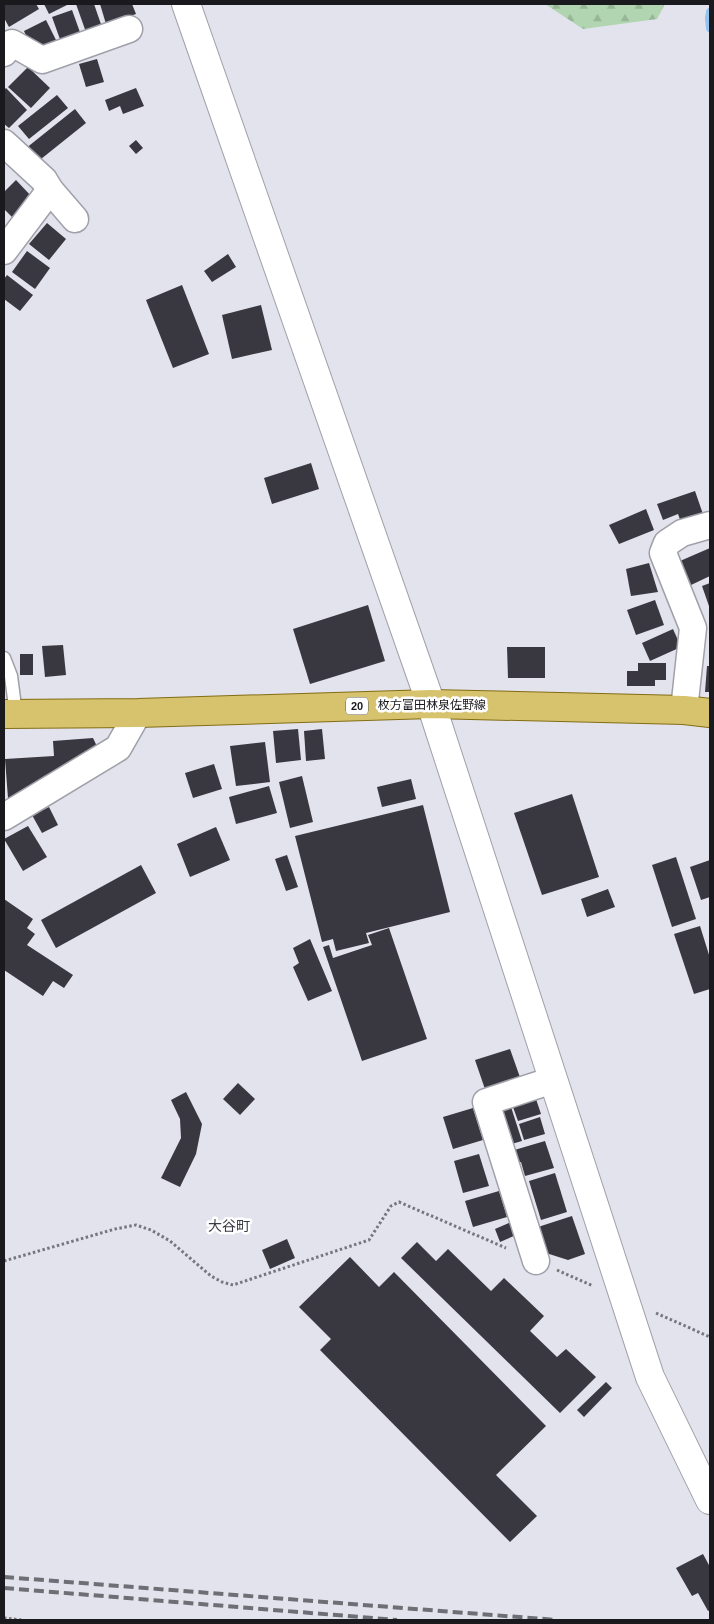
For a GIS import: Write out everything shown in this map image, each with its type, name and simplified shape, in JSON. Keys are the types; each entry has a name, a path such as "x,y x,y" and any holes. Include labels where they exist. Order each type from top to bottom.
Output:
{"main road":[{"name":"枚方富田林泉佐野線","path":"10,714 138,713 431,704 684,710 710,713"}],"street":[{"path":"186,4 431,704 650,1377 710,1500"},
{"path":"6,43 42,60 129,29"},
{"path":"4,143 44,180 75,220"},
{"path":"4,251 50,190"},
{"path":"684,710 693,628 663,553 668,543 682,533 710,525"},
{"path":"4,817 118,748 138,713"},
{"path":"536,1261 486,1102 553,1080"}],"lane":[{"path":"4,658 11,676 10,714"}],"path":[{"path":"4,1261 115,1229 136,1225 151,1230 170,1241 212,1276 222,1282 233,1285 369,1240 391,1206 399,1202 710,1337"},
{"path":"4,1618 22,1620"}],"green space":[{"path":"545,4 665,4 657,19 583,29"}],"building":[{"path":"4,4 36,4 39,9 9,27 4,18"},
{"path":"44,4 69,4 49,14"},
{"path":"76,4 94,4 103,30 87,35"},
{"path":"100,4 132,4 136,14 106,24"},
{"path":"72,10 81,35 61,42 52,17"},
{"path":"46,20 57,42 34,53 24,31"},
{"path":"97,59 104,82 86,87 79,64"},
{"path":"28,67 50,88 31,108 8,87"},
{"path":"6,88 27,110 9,128 4,124 4,90"},
{"path":"136,88 144,106 123,114 120,106 109,111 105,100"},
{"path":"57,95 68,108 29,139 18,126"},
{"path":"75,109 86,123 36,163 25,149"},
{"path":"136,140 143,148 136,154 129,146"},
{"path":"16,180 32,197 12,217 4,209 4,192"},
{"path":"47,223 66,239 49,260 29,244"},
{"path":"27,251 50,268 35,289 12,272"},
{"path":"228,254 236,267 212,282 204,271"},
{"path":"7,275 33,295 20,311 4,299 4,279"},
{"path":"182,285 209,354 173,368 146,300"},
{"path":"261,305 272,350 232,359 222,315"},
{"path":"311,463 319,489 272,504 264,478"},
{"path":"695,491 704,517 682,525 678,514 663,520 657,504"},
{"path":"646,509 654,530 619,544 609,525"},
{"path":"710,548 710,576 691,585 680,561"},
{"path":"649,563 658,592 631,596 626,569"},
{"path":"710,583 710,609 702,586"},
{"path":"655,600 664,625 636,635 627,610"},
{"path":"368,605 385,661 310,684 293,629"},
{"path":"673,629 681,647 650,661 642,643"},
{"path":"63,645 66,675 45,677 42,646"},
{"path":"507,647 545,647 545,678 508,678"},
{"path":"20,654 33,654 33,675 20,675"},
{"path":"638,663 666,663 666,680 655,680 655,686 627,686 627,671 638,671"},
{"path":"707,666 710,666 710,692 705,692"},
{"path":"298,729 301,760 276,763 273,731"},
{"path":"322,729 325,759 306,761 304,731"},
{"path":"93,738 102,757 25,797 8,798 5,759 54,756 53,741"},
{"path":"265,742 270,782 236,786 230,746"},
{"path":"214,764 222,789 193,798 185,773"},
{"path":"302,776 313,822 290,828 279,782"},
{"path":"411,779 416,799 382,807 377,787"},
{"path":"269,786 277,813 236,824 229,797"},
{"path":"572,794 599,877 542,895 514,813"},
{"path":"423,805 450,912 366,933 369,943 336,951 333,939 322,942 295,836"},
{"path":"49,807 58,825 42,833 32,815"},
{"path":"28,826 47,857 23,871 4,839"},
{"path":"216,827 230,860 190,877 177,844"},
{"path":"287,855 298,887 286,891 275,859"},
{"path":"676,857 696,919 672,927 652,865"},
{"path":"710,860 710,897 701,900 690,867"},
{"path":"141,865 156,893 56,948 41,920"},
{"path":"608,889 615,907 587,917 581,899"},
{"path":"4,899 33,919 27,928 35,934 27,945 73,975 64,988 53,981 43,996 4,970"},
{"path":"700,926 710,958 710,989 694,994 674,934"},
{"path":"389,928 427,1039 362,1061 323,947 329,945 333,958 372,945 368,935"},
{"path":"310,939 332,991 308,1001 293,967 299,963 293,948"},
{"path":"510,1049 522,1083 487,1095 475,1060"},
{"path":"238,1083 255,1099 240,1115 223,1099"},
{"path":"186,1092 202,1124 196,1154 180,1187 161,1178 181,1138 180,1119 171,1100"},
{"path":"536,1099 541,1114 518,1121 513,1107"},
{"path":"511,1107 522,1141 508,1145 497,1112"},
{"path":"473,1108 483,1140 453,1149 443,1117"},
{"path":"540,1117 545,1134 524,1140 519,1124"},
{"path":"545,1141 554,1168 525,1176 521,1162 515,1164 511,1151"},
{"path":"479,1154 489,1186 463,1193 454,1161"},
{"path":"555,1173 567,1212 541,1220 529,1181"},
{"path":"499,1191 507,1217 473,1227 465,1201"},
{"path":"572,1216 585,1254 568,1260 546,1253 538,1227"},
{"path":"511,1222 516,1235 500,1242 495,1229"},
{"path":"287,1239 295,1258 270,1269 262,1250"},
{"path":"417,1242 436,1261 448,1249 491,1291 504,1278 544,1316 530,1331 557,1357 566,1349 596,1377 560,1413 401,1258"},
{"path":"350,1257 379,1287 394,1272 546,1426 496,1475 537,1516 510,1542 320,1350 331,1339 299,1307"},
{"path":"606,1382 612,1388 584,1417 577,1410"},
{"path":"703,1554 710,1567 710,1610 708,1611 698,1593 692,1596 676,1568"}],"waterway":[{"path":"710,12 710,28"}],"railway":[{"path":"4,1577 557,1620"},
{"path":"4,1588 397,1620"}],"district":[{"name":"大谷町","path":"229,1226"}]}
